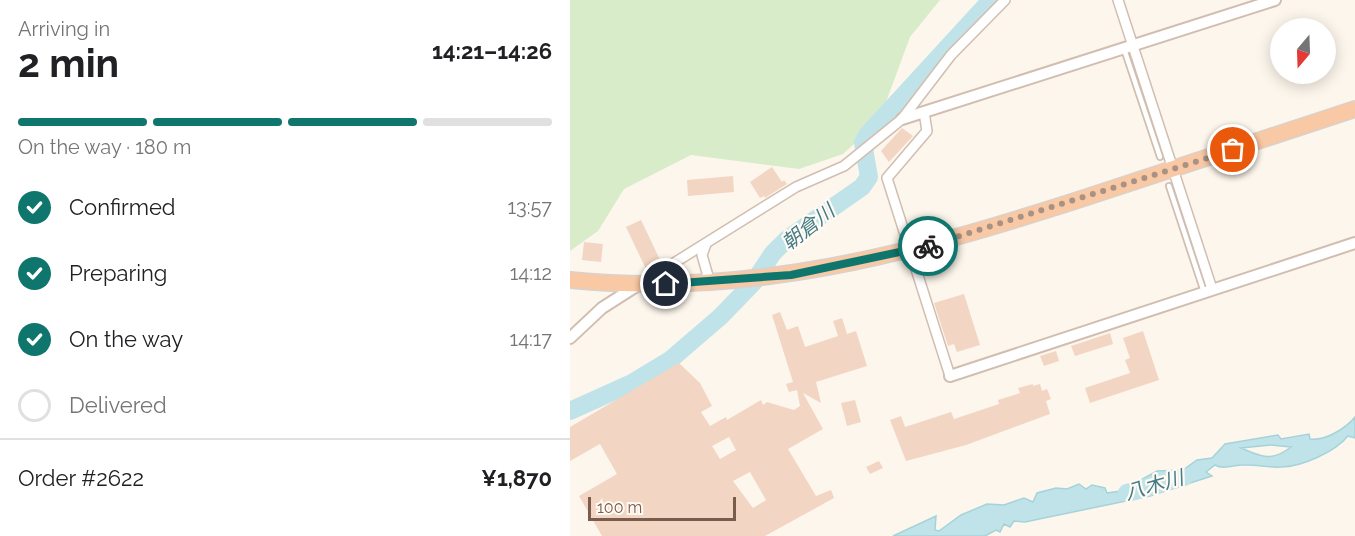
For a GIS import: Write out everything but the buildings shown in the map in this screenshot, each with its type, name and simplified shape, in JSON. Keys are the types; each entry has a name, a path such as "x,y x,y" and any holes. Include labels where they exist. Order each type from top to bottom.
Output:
{"highway":[{"path":"570,280 640,284 746,280 768,278 909,251 975,234 1355,109"}],"street":[{"path":"570,338 602,308 640,284 796,187 844,166 902,119 951,55 1005,0"},
{"path":"1118,0 1128,47 1172,170 1208,291"},
{"path":"902,119 1275,0"},
{"path":"924,112 927,131 887,178 950,376 1355,243"},
{"path":"706,244 702,255 710,283"}],"lane":[{"path":"1128,47 1160,156"},
{"path":"1169,186 1208,291"}],"green space":[{"path":"570,0 940,0 910,37 879,121 843,154 799,169 691,155 624,189 598,231 570,251"}],"water":[{"path":"1355,417 1355,438 1348,436 1335,448 1317,458 1298,464 1276,467 1248,465 1221,467 1215,465 1206,472 1212,476 1150,496 1025,522 1014,521 1010,527 1004,524 1000,532 996,530 985,536 893,536 936,516 935,530 939,531 961,515 987,504 1004,505 1024,498 1033,502 1037,493 1056,488 1067,489 1079,484 1086,489 1092,485 1105,488 1107,493 1121,491 1157,471 1183,470 1197,460 1212,458 1225,444 1278,435 1281,439 1309,434 1310,439 1322,438 1340,430","holes":["1271,445 1291,447 1272,456 1255,454 1241,448"]}],"waterway":[{"name":"朝倉川","path":"570,411 632,383 670,360 720,317 753,283 773,253 786,240 862,187 869,177 863,143 867,135 991,0"},
{"name":"八木川","path":"1127,493 1184,477"}],"way so far":[{"path":"928,246 975,234 1233,150"}],"route":[{"path":"666,284 791,275 928,246"}]}
